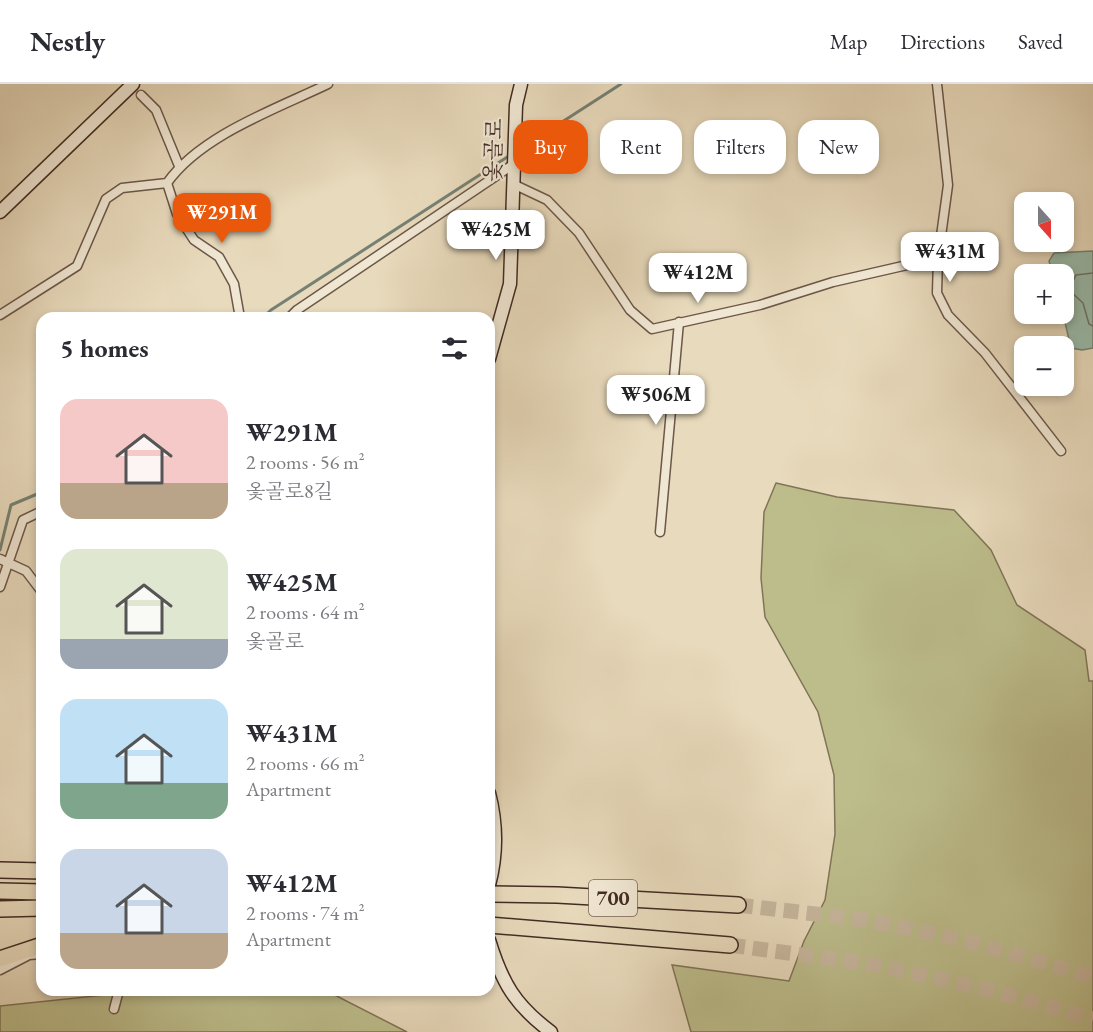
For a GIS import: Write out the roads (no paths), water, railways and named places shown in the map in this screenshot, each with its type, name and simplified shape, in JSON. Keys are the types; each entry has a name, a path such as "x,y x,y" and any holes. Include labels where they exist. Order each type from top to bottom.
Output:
{"highway":[{"path":"0,870 36,872"},
{"path":"0,891 36,892"},
{"name":"700","path":"495,894 557,895 738,905"},
{"path":"0,909 36,908"},
{"name":"700","path":"495,926 730,945"},
{"path":"0,959 36,947"}],"street":[{"path":"0,212 134,84"},
{"path":"167,183 178,166 213,139 328,84"},
{"name":"옻골로","path":"515,120 521,84"},
{"path":"937,84 948,185 938,258 937,293 948,315 985,353 1061,450"},
{"path":"141,95 156,110 178,166"},
{"path":"295,312 513,165"},
{"name":"옻골로","path":"495,338 510,284 514,174"},
{"path":"0,315 77,266 106,199 122,188 167,183"},
{"path":"167,183 177,214 194,240 219,257 234,284 239,312"},
{"path":"513,184 547,201 579,233 630,310 651,329 760,305 833,282 938,258"},
{"path":"660,532 679,322"},
{"path":"0,587 4,561 23,520 36,514"},
{"path":"4,561 26,571 36,584"},
{"path":"0,970 29,955 36,954"},
{"path":"495,957 512,995 529,1016 551,1032"},
{"path":"114,1009 117,996"}],"water":[{"path":"1093,251 1093,348 1082,350 1074,349 1074,336 1068,336 1065,324 1074,324 1074,264 1050,264 1049,261 1054,253"}],"waterway":[{"path":"565,120 621,84"},
{"path":"269,312 512,154"},
{"path":"0,550 11,505 36,495"}],"tunnel":[{"path":"738,905 867,920 966,941 1093,977"},
{"path":"730,945 876,965 993,991 1093,1019"}]}
